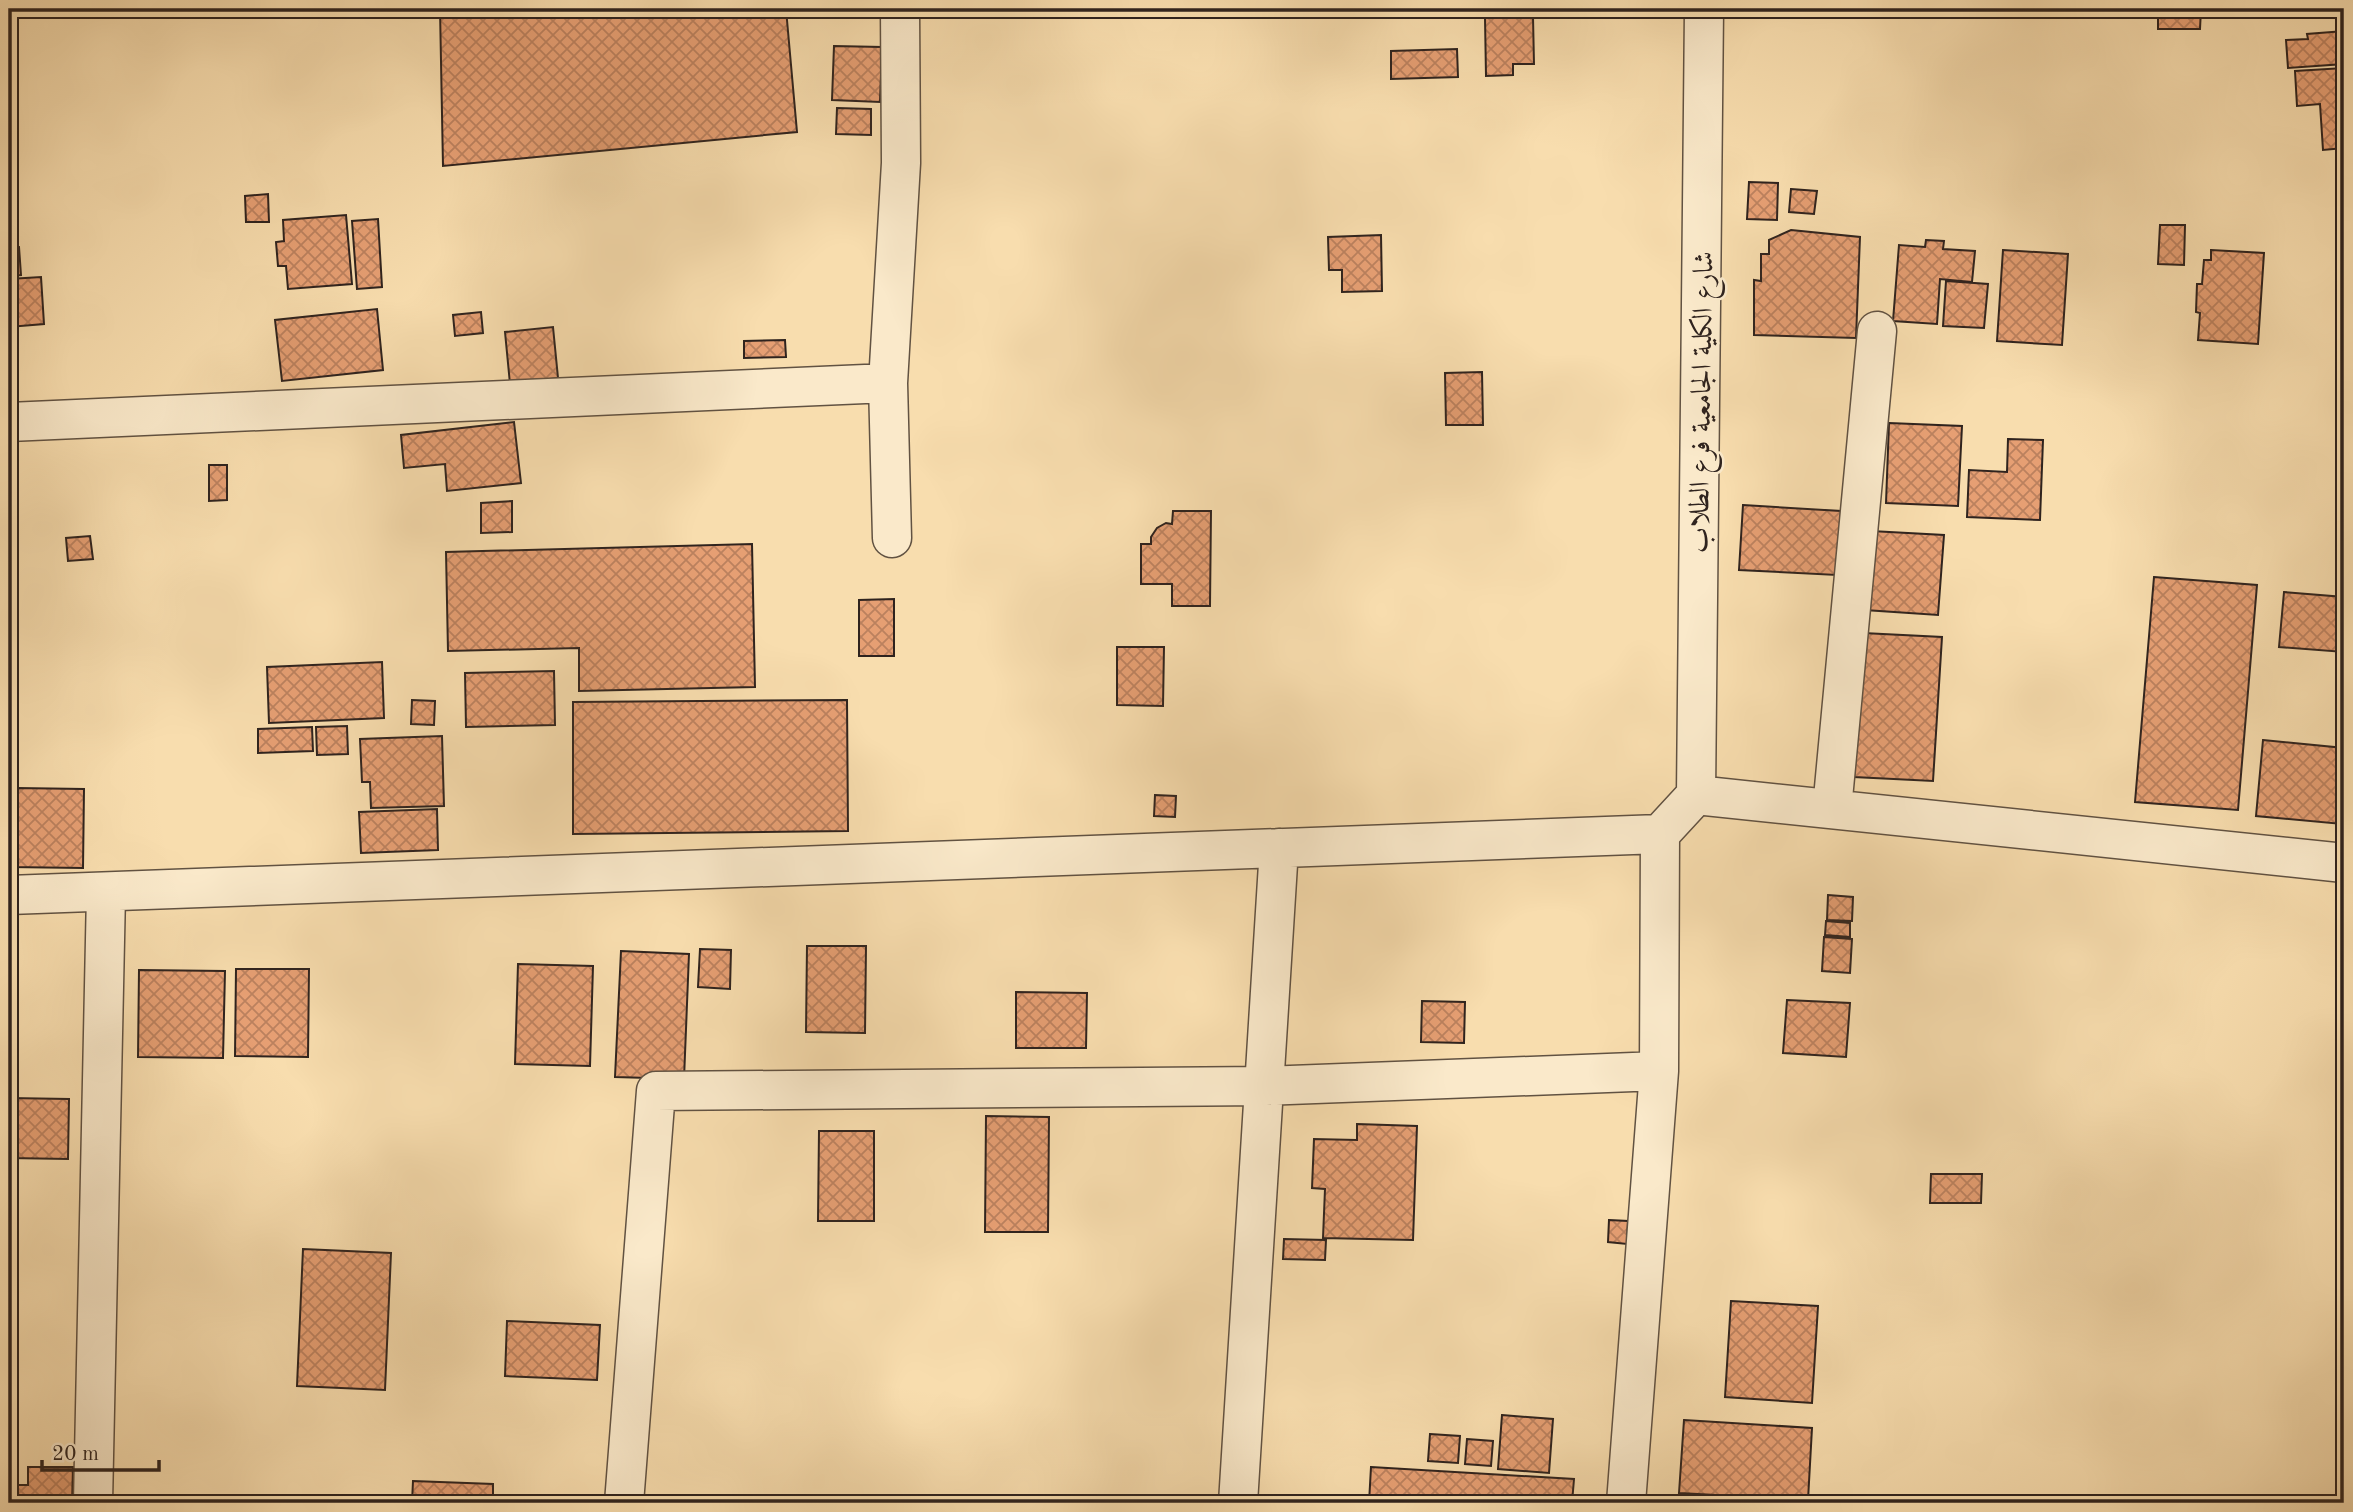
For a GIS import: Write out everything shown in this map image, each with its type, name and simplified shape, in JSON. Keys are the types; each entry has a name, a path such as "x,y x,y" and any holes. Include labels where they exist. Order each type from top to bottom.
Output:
{"street":[{"path":"892,538 888,383 901,163 900,9"},
{"name":"شارع الكلية الجامعية فرع الطلاب","path":"1696,795 1704,9"},
{"path":"1832,809 1877,331"},
{"path":"9,422 888,383"},
{"path":"1626,1503 1659,1071 1660,834 1696,795 2344,863"},
{"path":"9,895 1660,834"},
{"path":"1238,1503 1279,848"},
{"path":"93,1503 106,893"},
{"path":"624,1503 656,1091 1266,1086 1659,1071"}],"building":[{"path":"440,9 705,9 706,15 786,9 797,132 443,166"},
{"path":"2158,9 2201,9 2200,29 2158,29"},
{"path":"1533,17 1534,64 1513,64 1513,75 1486,76 1485,18"},
{"path":"2344,31 2344,64 2288,68 2286,40 2308,39 2307,34"},
{"path":"834,46 882,47 880,102 832,100"},
{"path":"1457,49 1458,77 1391,79 1391,51"},
{"path":"2344,68 2344,148 2323,150 2320,104 2297,106 2295,71"},
{"path":"837,108 871,109 871,135 836,134"},
{"path":"1749,182 1778,183 1777,220 1747,219"},
{"path":"1791,189 1817,191 1814,214 1789,212"},
{"path":"268,194 269,222 246,222 245,196"},
{"path":"9,214 12,214 14,244 9,244"},
{"path":"346,215 352,284 288,289 286,266 278,266 276,242 284,241 283,220"},
{"path":"378,219 382,287 357,289 352,221"},
{"path":"2160,225 2185,225 2184,265 2158,264"},
{"path":"1791,230 1860,237 1856,338 1754,335 1754,280 1761,281 1761,254 1769,254 1769,240"},
{"path":"1381,235 1382,291 1342,292 1342,270 1329,270 1328,237"},
{"path":"1926,240 1944,241 1943,249 1975,251 1972,282 1940,279 1937,324 1893,321 1899,245 1925,247"},
{"path":"19,247 21,275 9,276 9,248"},
{"path":"2003,250 2068,254 2062,345 1997,341"},
{"path":"2211,250 2264,253 2258,344 2198,340 2200,313 2196,312 2197,284 2202,284 2204,260 2211,260"},
{"path":"41,277 44,324 9,327 9,279"},
{"path":"1946,281 1988,284 1984,328 1943,326"},
{"path":"377,309 383,370 282,381 275,320"},
{"path":"481,312 483,333 455,336 453,315"},
{"path":"553,327 558,378 510,384 505,332"},
{"path":"785,340 786,357 744,358 744,341"},
{"path":"1482,372 1483,425 1446,425 1445,373"},
{"path":"514,422 521,483 447,491 445,464 404,468 401,435"},
{"path":"1889,423 1962,426 1958,506 1886,503"},
{"path":"2008,439 2043,440 2040,520 1967,517 1969,470 2007,472"},
{"path":"209,465 227,465 227,500 209,501"},
{"path":"512,501 512,532 481,533 481,503"},
{"path":"1743,505 1841,511 1837,575 1739,570"},
{"path":"1173,511 1211,511 1210,606 1172,606 1172,584 1141,584 1141,544 1151,544 1151,537 1157,528 1166,523 1172,524"},
{"path":"1871,531 1944,535 1938,615 1865,610"},
{"path":"90,536 93,559 68,561 66,538"},
{"path":"752,544 755,687 579,691 579,648 448,651 446,552"},
{"path":"9,567 12,567 14,590 9,590"},
{"path":"2154,577 2257,585 2238,810 2135,802"},
{"path":"2284,592 2344,597 2344,652 2279,647"},
{"path":"894,599 894,656 859,656 859,600"},
{"path":"1863,633 1942,637 1933,781 1854,777"},
{"path":"1117,647 1164,647 1163,706 1117,705"},
{"path":"382,662 384,718 269,723 267,667"},
{"path":"554,671 555,725 466,727 465,673"},
{"path":"412,700 435,701 434,725 411,724"},
{"path":"847,700 848,831 573,834 573,702"},
{"path":"347,726 348,754 317,755 316,727"},
{"path":"312,727 313,751 258,753 258,729"},
{"path":"442,736 444,806 371,808 370,782 362,782 360,739"},
{"path":"2263,740 2344,748 2342,824 2256,816"},
{"path":"17,788 84,789 83,868 9,867 9,797 17,797"},
{"path":"1155,795 1176,796 1175,817 1154,816"},
{"path":"437,809 438,850 361,853 359,812"},
{"path":"1828,895 1853,897 1852,921 1827,920"},
{"path":"1826,921 1850,923 1850,937 1825,935"},
{"path":"1824,937 1852,939 1850,973 1822,971"},
{"path":"807,946 866,946 865,1033 806,1032"},
{"path":"700,949 731,950 730,989 698,987"},
{"path":"621,951 689,954 684,1079 615,1077"},
{"path":"518,964 593,966 590,1066 515,1064"},
{"path":"236,969 309,969 308,1057 235,1056"},
{"path":"139,970 225,971 223,1058 138,1057"},
{"path":"1016,992 1087,993 1086,1048 1016,1048"},
{"path":"1787,1000 1850,1003 1846,1057 1783,1053"},
{"path":"1422,1001 1465,1002 1464,1043 1421,1042"},
{"path":"9,1098 69,1099 68,1159 9,1158"},
{"path":"986,1116 1049,1117 1048,1232 985,1232"},
{"path":"1357,1124 1417,1126 1413,1240 1323,1238 1325,1189 1312,1188 1314,1139 1357,1140"},
{"path":"819,1131 874,1131 874,1221 818,1221"},
{"path":"1931,1174 1982,1174 1981,1203 1930,1203"},
{"path":"1609,1220 1628,1221 1627,1244 1608,1242"},
{"path":"1284,1239 1326,1240 1325,1260 1283,1259"},
{"path":"303,1249 391,1253 385,1390 297,1386"},
{"path":"1731,1301 1818,1306 1812,1403 1725,1397"},
{"path":"507,1321 600,1325 597,1380 505,1376"},
{"path":"1502,1415 1553,1419 1549,1473 1498,1469"},
{"path":"1684,1420 1812,1428 1808,1500 1679,1493"},
{"path":"1430,1434 1460,1436 1458,1463 1428,1461"},
{"path":"1467,1439 1493,1441 1491,1466 1465,1464"},
{"path":"28,1467 73,1467 72,1503 9,1503 9,1485 28,1485"},
{"path":"1371,1467 1574,1479 1572,1503 1369,1503"},
{"path":"413,1481 493,1484 493,1503 412,1503"}]}
